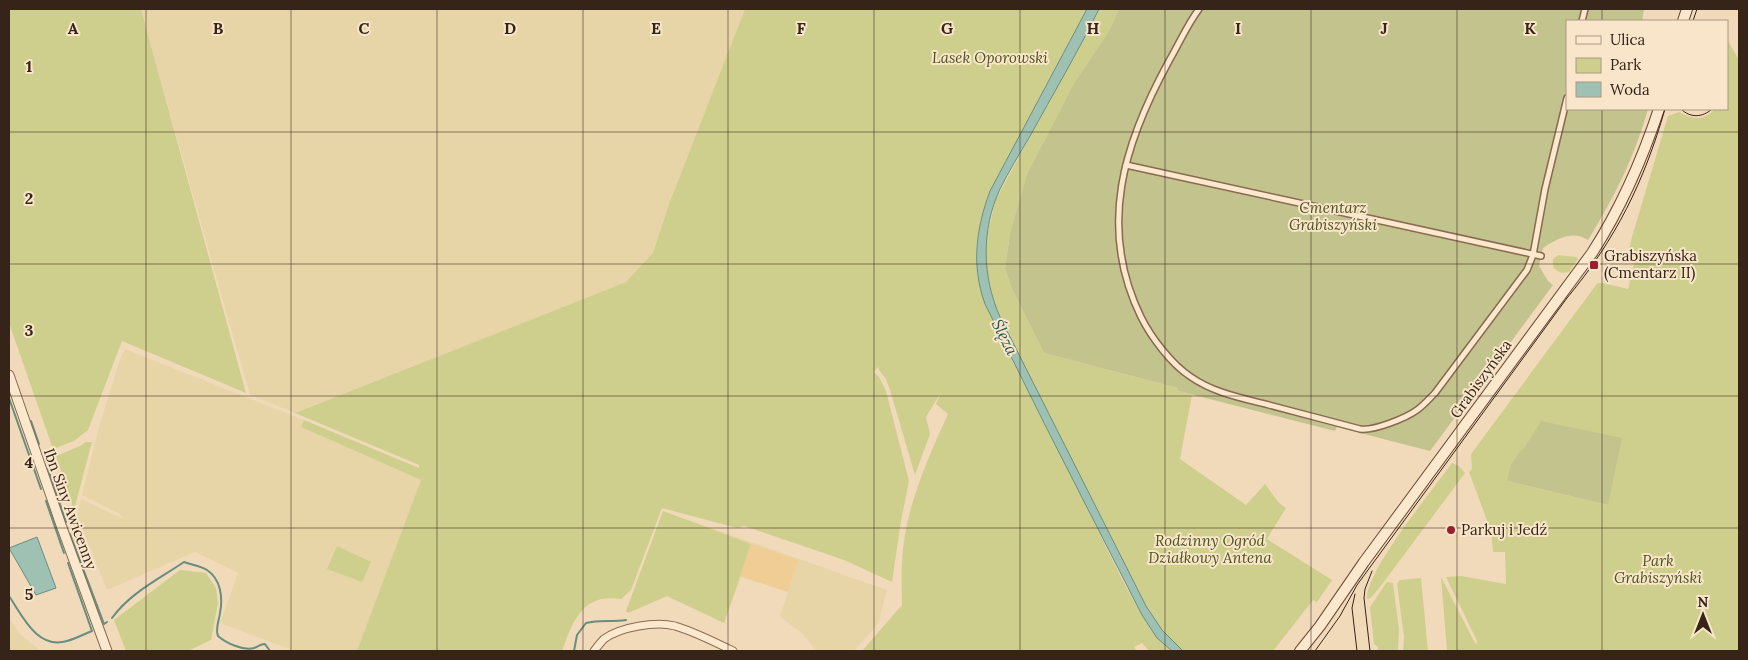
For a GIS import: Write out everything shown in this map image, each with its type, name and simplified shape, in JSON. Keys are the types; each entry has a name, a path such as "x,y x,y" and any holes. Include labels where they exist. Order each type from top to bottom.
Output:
{"main road":[{"name":"Grabiszyńska","path":"1300,651 1597,244 1632,180 1659,110"}],"street":[{"path":"1199,9 1183,35 1143,113 1126,165 1121,186 1119,208 1119,249 1130,294 1146,328 1163,351 1189,376 1215,390 1360,429 1370,429 1409,415 1423,406 1435,394 1524,274 1533,255 1545,189 1566,102"},
{"path":"1126,165 1541,256"},
{"name":"Ibn Siny Awicenny","path":"9,375 60,525 107,651"},
{"path":"594,651 606,638 621,630 660,625 674,626 690,631 733,651"}],"shaded area":[{"path":"141,9 745,9 669,204 653,253 626,282 295,413 250,395"},
{"path":"125,349 304,420 301,427 421,480 357,651 295,651 220,623 238,573 195,552 107,590 77,516 81,499 125,519 118,513 82,495 99,427 120,359"},
{"path":"663,511 887,590 878,624 854,651 816,651 802,633 780,617 788,592 741,577 724,623 667,596 628,613 626,611"},
{"path":"9,618 21,635 41,651 9,651"}],"green space":[{"path":"9,9 141,9 246,393 122,341 88,430 74,441 53,449 9,323"},
{"name":"Lasek Oporowski","path":"745,9 1087,9 990,191 977,239 977,269 984,300 991,317 1115,566 1147,621 1172,651 1149,651 1142,643 1134,647 1137,651 862,651 902,605 902,562 907,524 918,486 948,414 936,404 941,392 926,417 930,434 915,475 890,390 886,379 878,367 874,372 879,377 886,391 909,481 892,582 844,560 744,526 737,528 662,508 631,590 621,599 608,598 597,600 581,611 575,619 562,651 357,651 421,480 301,427 304,420 419,468 419,465 295,413 626,282 653,253 669,204"},
{"name":"Rodzinny Ogród Działkowy Antena","path":"1099,9 1119,9 1110,29 1074,83 1027,174 1010,233 1005,269 1012,289 1044,353 1178,388 1178,391 1192,395 1180,459 1246,505 1265,484 1279,503 1286,508 1267,539 1332,580 1317,602 1313,600 1273,651 1183,651 1162,630 1146,606 994,302 985,257 987,235 996,199"},
{"name":"Cmentarz Grabiszyński","path":"1119,9 1644,9 1642,20 1566,20 1566,110 1648,110 1637,144 1623,176 1588,240 1577,236 1565,237 1543,248 1539,266 1548,281 1553,285 1430,451 1337,427 1335,431 1178,391 1178,388 1044,353 1012,289 1005,269 1010,233 1027,174 1074,83 1110,29"},
{"name":"Park Grabiszyński","path":"1728,41 1739,60 1739,651 1447,651 1441,577 1476,645 1477,641 1446,577 1461,576 1506,584 1505,552 1493,552 1491,531 1469,472 1472,469 1471,454 1596,285 1603,283 1628,289 1634,264 1626,262 1668,116 1679,112 1689,117 1698,118 1714,110 1728,110","holes":["1541,421 1608,505 1507,481"]},
{"path":"1558,255 1576,257 1578,259 1569,272 1562,273 1553,267 1553,259"},
{"path":"1541,421 1622,438 1608,505 1507,481 1511,465"},
{"path":"86,442 92,442 74,510 56,456"},
{"path":"1452,463 1459,466 1465,473 1380,587 1371,598 1367,599 1377,569 1388,550"},
{"path":"663,511 751,544 724,623 667,596 628,613 626,611"},
{"path":"337,546 371,562 362,582 327,569"},
{"path":"180,570 206,573 216,588 218,603 211,640 188,651 126,651 114,620"},
{"path":"1421,578 1428,651 1403,651 1404,637 1397,584 1400,580"},
{"path":"1387,582 1393,583 1399,629 1398,651 1378,651 1378,647 1374,644 1370,607"}],"sand":[{"path":"751,544 798,560 788,592 740,576"}],"water":[{"name":"Ślęza","path":"1087,9 1099,9 1000,189 989,221 986,253 987,269 994,301 1000,317 1146,606 1162,630 1183,651 1172,651 1157,638 1142,615 985,304 978,275 977,247 981,219 990,191"},
{"path":"37,537 56,588 36,595 9,548"}],"waterway":[{"path":"9,398 41,489"},
{"path":"31,421 39,444"},
{"path":"48,469 66,522"},
{"path":"46,501 64,553"},
{"path":"70,534 104,624 107,622"},
{"path":"112,618 127,601 184,562 207,570 218,584 221,601 217,628 218,636 230,644 250,649 265,644 270,651"},
{"path":"9,596 25,621 39,636 47,640 56,642 67,641 92,631 68,563"},
{"path":"574,651 577,635 586,623 626,620"}],"tram line":[{"path":"1693,20 1697,9"},
{"path":"1315,651 1340,616 1357,585 1600,254 1614,232 1638,185 1665,110"},
{"path":"1682,110 1696,116 1711,110"},
{"path":"1370,651 1364,598 1365,589 1372,571"},
{"path":"1355,594 1352,608 1357,651"}],"place":[{"name":"Grabiszyńska (Cmentarz II)","path":"1594,265"},
{"name":"Parkuj i Jedź","path":"1451,530"}]}
